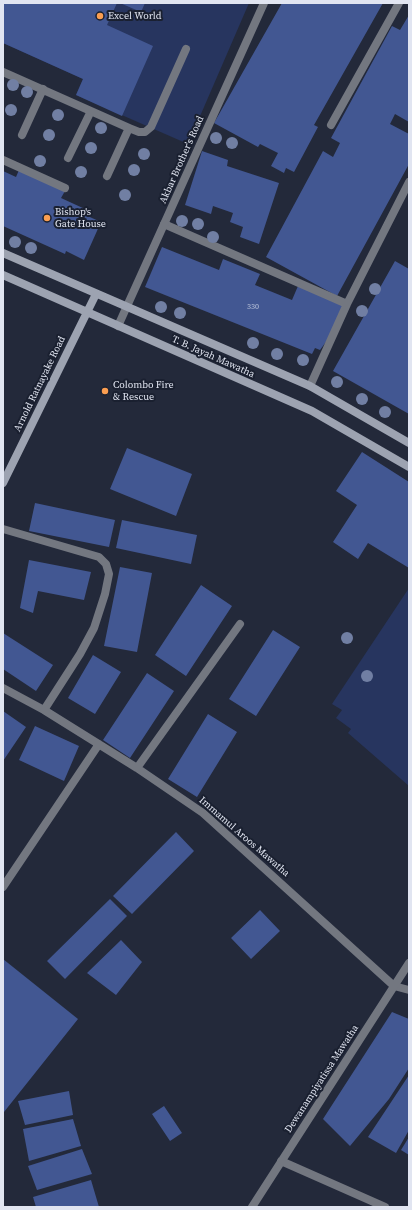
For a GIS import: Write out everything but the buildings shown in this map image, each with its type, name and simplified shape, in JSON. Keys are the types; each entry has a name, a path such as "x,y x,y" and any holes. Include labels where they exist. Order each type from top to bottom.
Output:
{"main road":[{"name":"T. B. Jayah Mawatha","path":"3,253 310,386 409,444"},
{"name":"T. B. Jayah Mawatha","path":"3,275 312,411 409,467"},
{"name":"Arnold Ratnayake Road","path":"3,483 96,294"}],"street":[{"name":"Akbar Brother's Road","path":"118,326 264,3"},
{"path":"331,125 399,3"},
{"path":"3,72 129,128 139,132 145,132 151,127 186,49"},
{"path":"22,135 43,89"},
{"path":"68,158 91,111"},
{"path":"107,176 129,128"},
{"path":"3,160 65,188"},
{"path":"310,386 347,304 409,182"},
{"path":"164,224 347,304"},
{"path":"3,529 99,557 106,564 109,574 105,594 94,628 80,654 44,710"},
{"path":"137,768 240,624"},
{"name":"Immamul Aroos Mawatha","path":"3,688 44,710 99,744 203,813 394,986"},
{"path":"3,887 99,744"},
{"name":"Dewanampiyatissa Mawatha","path":"252,1207 409,963"},
{"path":"394,986 409,990"},
{"path":"281,1161 385,1207"}],"shaded area":[{"name":"Excel World","path":"4,3 249,3 188,144 76,95 83,79 3,43"},
{"path":"409,588 409,786 348,733 351,729 336,718 342,710 332,704"}],"place":[{"name":"Excel World","path":"100,16"},
{"name":"Bishop's Gate House","path":"47,218"},
{"name":"Colombo Fire & Rescue","path":"105,391"}]}
